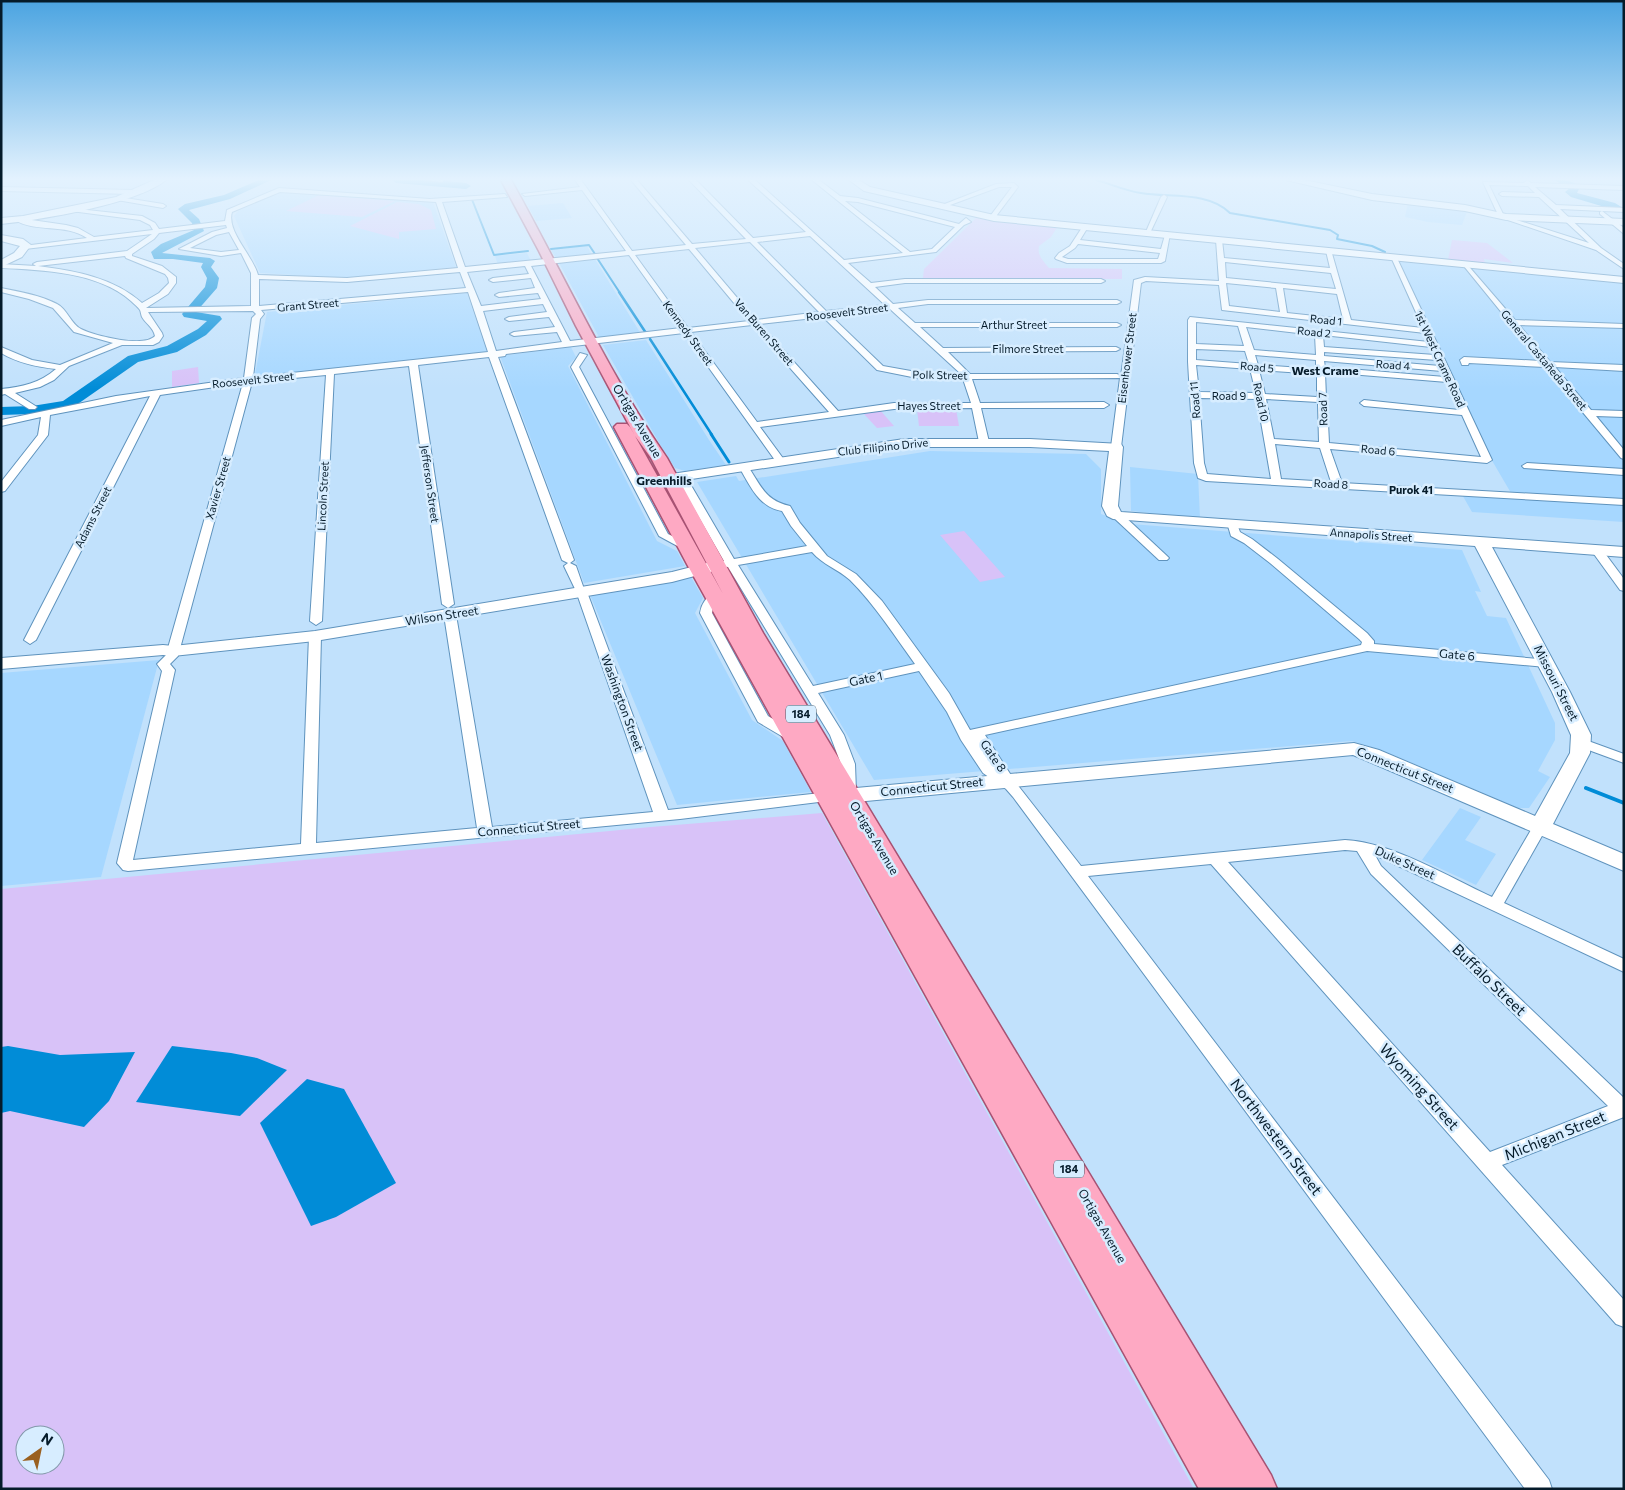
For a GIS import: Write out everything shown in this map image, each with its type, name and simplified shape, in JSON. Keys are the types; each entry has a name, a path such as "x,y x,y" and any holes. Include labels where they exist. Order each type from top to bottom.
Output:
{"main road":[{"name":"Ortigas Avenue","path":"536,250 539,255"},
{"name":"Ortigas Avenue","path":"537,250 578,346 687,547 712,566 715,597 796,738 839,796 1257,1489"},
{"name":"Ortigas Avenue","path":"578,346 675,481 712,566 753,632 839,796 1221,1489"},
{"path":"675,481 696,503"}],"street":[{"path":"1,265 18,255 23,250"},
{"path":"19,267 128,253 134,250"},
{"path":"186,250 222,254 244,251"},
{"path":"455,250 479,309 493,355 578,346"},
{"name":"Kennedy Street","path":"628,250 780,461"},
{"path":"254,277 347,280 462,270 539,255 630,253 665,250"},
{"name":"Van Buren Street","path":"693,250 836,414"},
{"name":"Polk Street","path":"759,250 880,368 922,376 1117,377"},
{"path":"827,250 967,375 984,442"},
{"path":"903,250 909,254"},
{"path":"841,262 937,250"},
{"path":"1068,250 1058,256 1062,260 1163,260 1164,251 1150,250"},
{"path":"1220,250 1222,282"},
{"path":"1314,250 1624,280"},
{"path":"1600,250 1624,267"},
{"name":"Xavier Street","path":"128,866 125,863 169,670 175,663 170,651 248,380 257,311 254,271 244,251"},
{"path":"1329,251 1348,322"},
{"path":"128,253 128,257 157,266 170,274 173,279 172,286 166,292 142,308"},
{"path":"539,255 533,276 560,329 578,346"},
{"name":"1st West Crame Road","path":"1394,257 1487,460"},
{"path":"1221,260 1334,271"},
{"name":"General Castañeda Street","path":"1465,264 1624,456"},
{"path":"1,265 66,273 96,280 122,291 142,308 146,318 158,332 158,339 150,343 121,344 72,361 60,367 44,382 29,388 4,392"},
{"path":"494,280 533,276"},
{"name":"Eisenhower Street","path":"1128,521 1112,513 1110,506 1136,285 1139,280 1222,282 1339,292"},
{"path":"867,286 905,281 1101,281"},
{"name":"Road 1","path":"1222,282 1225,308 1428,331"},
{"path":"1279,286 1284,315"},
{"path":"1,290 50,303 56,306 78,330 121,344"},
{"name":"Grant Street","path":"142,308 257,311 470,290"},
{"path":"499,295 540,290"},
{"path":"479,309 546,301"},
{"name":"Roosevelt Street","path":"578,346 686,331 936,302 1117,302"},
{"path":"509,319 553,314"},
{"name":"Road 2","path":"1194,319 1434,345"},
{"name":"Road 11","path":"1194,319 1192,320 1192,362 1199,463 1202,476 1206,478"},
{"path":"1512,322 1624,326"},
{"name":"Road 10","path":"1241,324 1251,351 1261,396 1276,482"},
{"name":"Arthur Street","path":"911,325 1117,325"},
{"path":"514,334 560,329"},
{"name":"Road 7","path":"1319,333 1324,400 1324,445 1337,484"},
{"path":"578,346 575,367 664,536 687,547"},
{"name":"Road 4","path":"1192,346 1445,369"},
{"path":"1,349 13,357 24,361 60,367"},
{"name":"Filmore Street","path":"940,350 1116,349"},
{"path":"1320,349 1440,358"},
{"name":"Roosevelt Street","path":"1,423 156,393 248,380 493,355"},
{"name":"Washington Street","path":"493,355 662,815"},
{"name":"Road 5","path":"1192,362 1450,380"},
{"name":"Jefferson Street","path":"413,363 449,609 485,832"},
{"path":"1463,363 1624,369"},
{"name":"Lincoln Street","path":"308,849 316,628 330,372"},
{"path":"4,392 32,407"},
{"name":"Adams Street","path":"30,640 156,393"},
{"name":"Road 9","path":"1194,395 1261,396 1324,400"},
{"path":"1364,403 1465,413"},
{"name":"Hayes Street","path":"755,425 887,406 1104,405"},
{"path":"1587,412 1624,414"},
{"path":"1,489 43,435 46,414"},
{"name":"Road 6","path":"1269,441 1487,460"},
{"name":"Club Filipino Drive","path":"652,481 675,481 780,461 904,443 984,442 1116,447"},
{"path":"1527,466 1624,472"},
{"name":"Gate 8","path":"744,467 766,501 772,506 786,508 795,524 823,558 857,580 878,604 954,712 972,734 988,770 1007,782"},
{"name":"Road 8","path":"1206,478 1337,484 1624,502"},
{"path":"696,503 712,566 809,691 837,735 848,764 839,796"},
{"path":"1128,521 1163,558"},
{"name":"Annapolis Street","path":"1128,521 1243,531 1480,542 1624,552"},
{"path":"1243,531 1368,640 1367,647"},
{"name":"Missouri Street","path":"1480,542 1546,663 1581,739"},
{"path":"712,566 816,548"},
{"path":"1597,550 1624,588"},
{"name":"Wilson Street","path":"170,651 316,628 580,590 599,589 712,566"},
{"name":"Wilson Street","path":"1,664 170,651 313,632 580,590 712,566"},
{"path":"1344,613 1374,636 1415,652"},
{"name":"Gate 6","path":"972,734 1367,647 1546,663"},
{"name":"Gate 1","path":"809,691 923,666"},
{"path":"1581,739 1624,752"},
{"path":"1581,739 1624,759"},
{"path":"1495,905 1580,753 1581,739"},
{"name":"Connecticut Street","path":"128,866 662,815 839,796 1007,782 1354,748 1624,863"},
{"name":"Northwestern Street","path":"1007,782 1078,872 1540,1489"},
{"name":"Duke Street","path":"1078,872 1345,845 1364,846 1384,853 1624,966"},
{"name":"Buffalo Street","path":"1364,846 1368,858 1376,870 1623,1109"},
{"name":"Wyoming Street","path":"1215,858 1624,1316"},
{"name":"Michigan Street","path":"1486,1163 1623,1109"}],"shaded area":[{"path":"249,250 450,250 456,267 346,278 260,273"},
{"path":"551,250 589,250 592,255 556,258"},
{"path":"944,250 1039,250 1040,255 1049,268 1122,269 1122,279 923,278 924,269"},
{"path":"1450,250 1495,250 1513,263 1484,259 1485,264 1448,260"},
{"path":"527,253 531,261 498,265 495,256"},
{"path":"595,259 641,334 600,339 559,263"},
{"path":"1398,260 1624,282 1624,522 1472,512 1460,491 1511,493 1470,423 1463,397 1444,362"},
{"path":"467,293 487,352 328,370 260,376 255,374 267,312"},
{"path":"646,340 726,465 685,471 675,468 603,345"},
{"path":"571,347 576,357 568,366 657,541 677,551 685,566 584,583 500,356"},
{"path":"198,367 199,383 172,387 172,371"},
{"path":"917,409 956,409 959,426 919,426"},
{"path":"880,410 894,426 877,428 863,413"},
{"path":"930,451 1086,454 1101,469 1101,514 1131,524 1462,550 1481,592 1475,591 1487,616 1506,618 1555,723 1555,740 1538,771 1550,777 1529,808 1518,808 1384,751 1352,741 874,780 697,482 736,476 739,481"},
{"path":"1130,467 1198,474 1200,518 1131,511"},
{"path":"964,531 1005,577 980,582 940,535"},
{"path":"691,577 703,598 695,613 752,720 783,741 811,792 677,805 590,595"},
{"path":"159,660 101,877 1,886 1,673"},
{"path":"1460,808 1481,817 1465,840 1496,854 1476,885 1422,860"},
{"path":"822,813 1194,1489 1,1489 1,889 651,827"}],"water":[{"path":"8,1046 60,1055 135,1052 109,1101 84,1127 10,1111 1,1113 1,1047"},
{"path":"172,1046 257,1058 287,1070 240,1116 136,1102"},
{"path":"307,1079 344,1089 396,1183 336,1217 311,1226 260,1123"}],"waterway":[{"path":"1,411 32,410 67,405 133,359 172,349 202,332 216,319 188,314 211,288 213,278 206,267 210,261 173,256 158,257 156,252 160,250"},
{"path":"492,250 494,255 528,251"},
{"path":"592,250 595,254"},
{"path":"1380,250 1385,252"},
{"path":"597,258 620,293"},
{"path":"619,292 646,333"},
{"path":"650,339 712,435"},
{"path":"711,434 729,462"},
{"path":"1586,788 1624,803"}],"district":[{"name":"West Crame","path":"1325,371"},
{"name":"Greenhills","path":"664,481"},
{"name":"Purok 41","path":"1411,490"}]}
